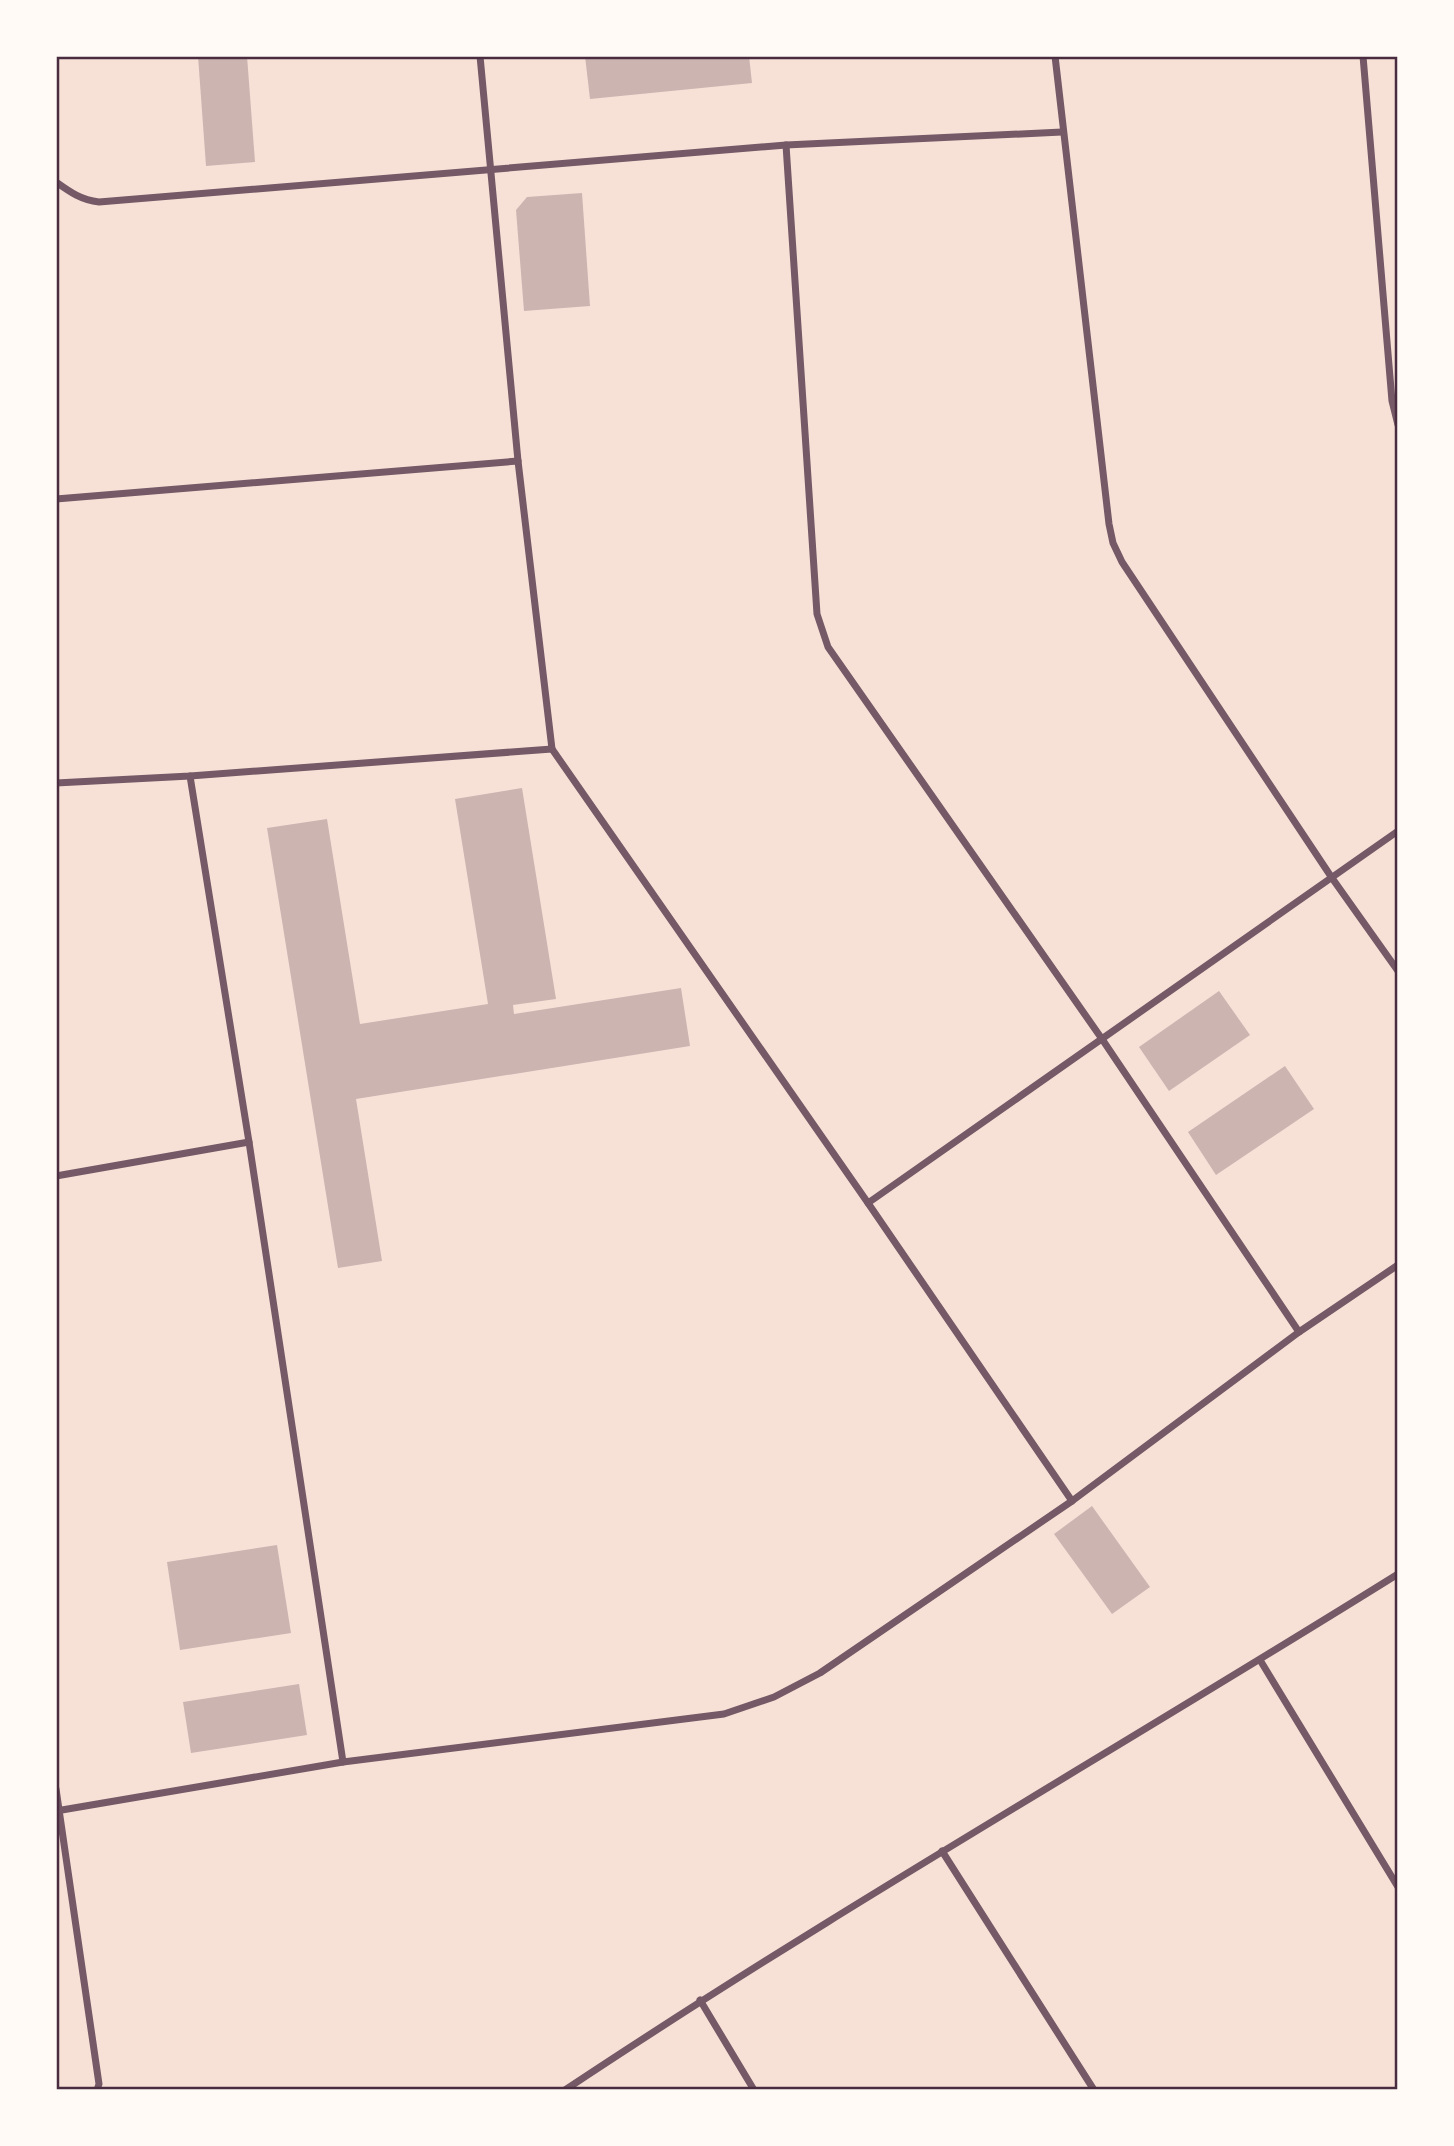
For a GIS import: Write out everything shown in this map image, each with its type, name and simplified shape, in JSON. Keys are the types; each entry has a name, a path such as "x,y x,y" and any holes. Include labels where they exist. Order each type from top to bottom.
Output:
{"street":[{"path":"480,56 518,461 552,749 1072,1501"},
{"path":"1055,56 1113,543 1122,562 1332,878 1398,971"},
{"path":"1363,56 1392,401 1398,425"},
{"path":"56,181 76,196 99,202 786,145 1062,132"},
{"path":"786,145 817,614 828,647 1102,1039 1299,1332"},
{"path":"56,499 518,461"},
{"path":"56,783 190,776 552,749"},
{"path":"190,776 249,1142 343,1762"},
{"path":"868,1203 1398,831"},
{"path":"56,1176 249,1142"},
{"path":"58,1810 343,1762 724,1714 774,1697 820,1673 1072,1501 1299,1332 1398,1265"},
{"path":"565,2090 700,2000 1398,1574"},
{"path":"1260,1660 1398,1887"},
{"path":"56,1789 98,2087"},
{"path":"942,1851 1094,2090"},
{"path":"700,2000 754,2090"}],"building":[{"path":"198,56 247,56 255,162 206,166"},
{"path":"585,56 749,56 752,83 590,99"},
{"path":"582,193 590,306 524,311 516,210 527,197"},
{"path":"522,788 556,999 513,1005 514,1014 681,988 690,1046 356,1099 382,1261 338,1268 267,828 327,819 360,1024 488,1004 455,799"},
{"path":"1219,991 1250,1035 1169,1091 1139,1047"},
{"path":"1285,1066 1314,1109 1216,1175 1188,1132"},
{"path":"1092,1506 1150,1587 1112,1614 1054,1534"},
{"path":"277,1545 291,1633 180,1650 167,1562"},
{"path":"299,1684 307,1735 191,1753 183,1702"}]}
